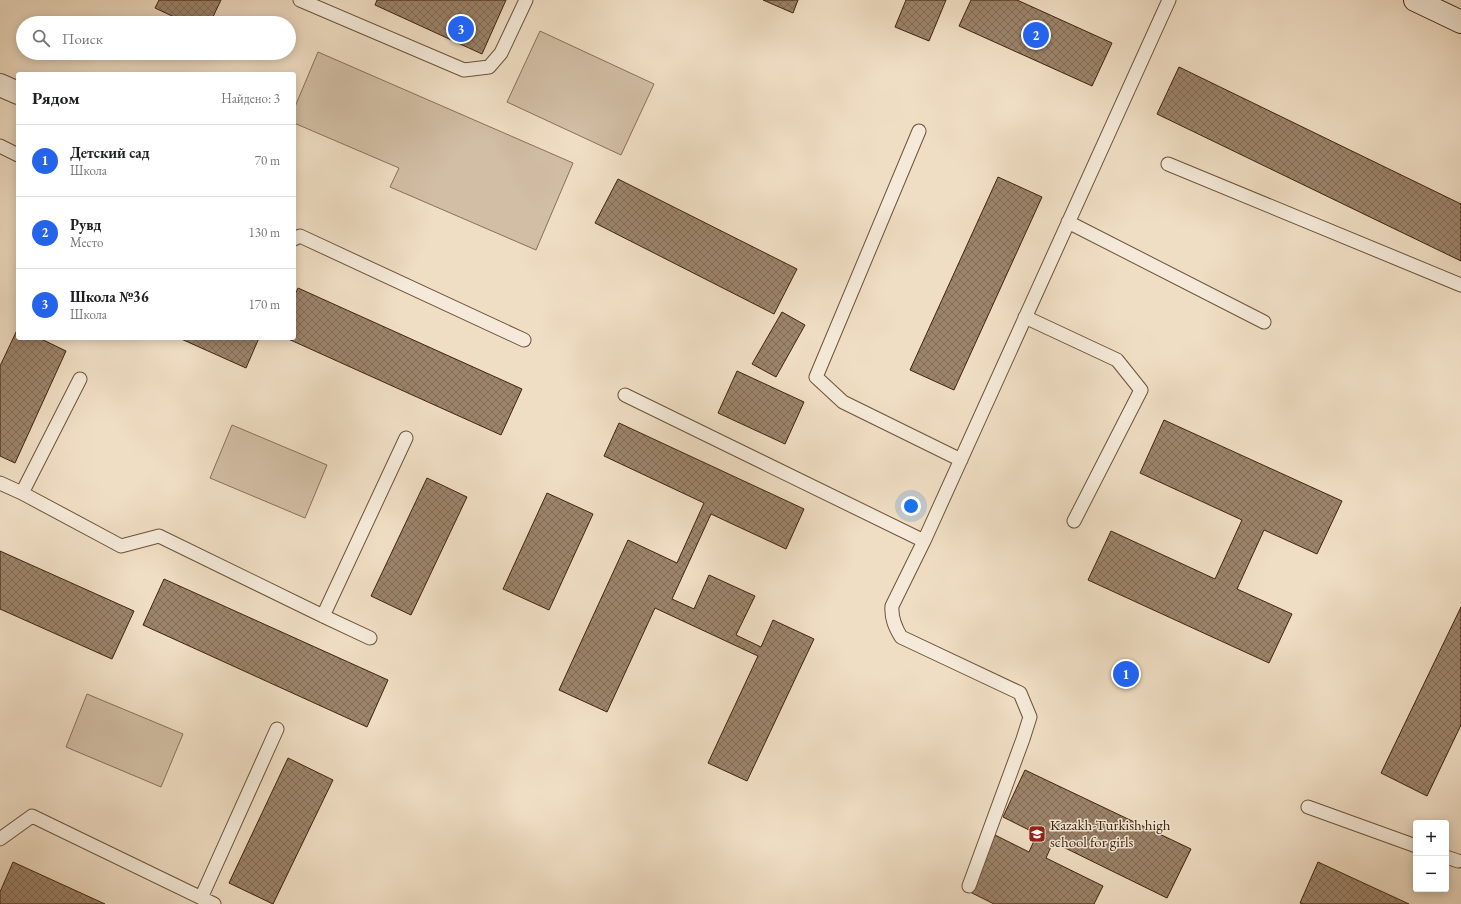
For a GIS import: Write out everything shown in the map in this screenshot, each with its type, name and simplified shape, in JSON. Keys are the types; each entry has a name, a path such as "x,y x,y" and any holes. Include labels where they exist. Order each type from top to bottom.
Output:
{"main road":[{"path":"1415,0 1461,22"},
{"path":"0,85 16,92"}],"lane":[{"path":"300,0 464,70 489,67 501,53 526,0"},
{"path":"969,886 1023,740 1030,717 1020,693 901,637 892,614 892,606 924,541 1169,0"},
{"path":"919,131 816,377 843,402 961,460"},
{"path":"0,146 16,154"},
{"path":"1168,164 1461,285"},
{"path":"1068,222 1264,322"},
{"path":"296,238 300,236 524,340"},
{"path":"1025,317 1117,360 1141,390 1074,521"},
{"path":"22,493 80,379"},
{"path":"625,395 924,541"},
{"path":"323,616 406,438"},
{"path":"0,483 22,493 121,546 159,536 370,638"},
{"path":"201,898 277,729"},
{"path":"1308,807 1413,845"},
{"path":"0,839 32,816 214,904"}],"shaded area":[{"path":"540,31 654,84 621,155 507,102"},
{"path":"318,52 573,163 536,250 390,187 399,168 296,124 296,104"},
{"path":"232,425 327,465 305,518 210,478"},
{"path":"87,694 183,734 161,787 66,747"}],"building":[{"path":"159,0 221,0 213,16 172,16 155,8"},
{"path":"377,0 506,0 482,54 375,5"},
{"path":"763,0 798,0 793,13"},
{"path":"906,0 946,0 929,41 895,27"},
{"path":"971,0 1017,0 1112,43 1092,86 959,26"},
{"path":"1179,67 1461,204 1461,261 1157,114"},
{"path":"998,177 1042,197 954,390 910,370"},
{"path":"618,179 797,269 774,314 595,223"},
{"path":"298,288 522,389 501,435 290,340 296,340 296,292"},
{"path":"782,312 805,325 776,377 752,364"},
{"path":"16,332 16,340 43,340 66,351 15,463 0,456 0,366"},
{"path":"183,340 258,340 246,368"},
{"path":"737,371 804,402 785,444 718,413"},
{"path":"1164,420 1342,501 1317,554 1264,530 1237,589 1292,614 1269,663 1088,580 1111,531 1215,579 1242,520 1140,473"},
{"path":"619,423 804,509 786,549 711,514 672,599 694,609 709,575 755,596 736,635 761,647 773,620 814,639 747,781 708,763 758,656 655,608 607,712 559,690 628,540 677,563 704,503 604,456"},
{"path":"427,478 467,497 411,615 371,596"},
{"path":"547,493 593,514 549,610 503,589"},
{"path":"0,551 134,611 112,659 0,609"},
{"path":"164,579 388,680 367,727 143,625"},
{"path":"1461,607 1461,725 1427,796 1381,773"},
{"path":"288,758 333,780 273,904 229,883"},
{"path":"1025,770 1191,849 1167,898 1053,842 1046,858 1103,886 1094,904 994,904 968,891 995,835 1029,852 1037,834 1003,817"},
{"path":"13,862 105,904 0,904 0,892"},
{"path":"1318,862 1409,904 1300,903"}],"place":[{"name":"Школа №36","path":"461,29"},
{"name":"Рувд","path":"1036,35"},
{"name":"Детский сад","path":"1126,674"},
{"name":"Kazakh-Turkish high school for girls","path":"1037,834"}]}
